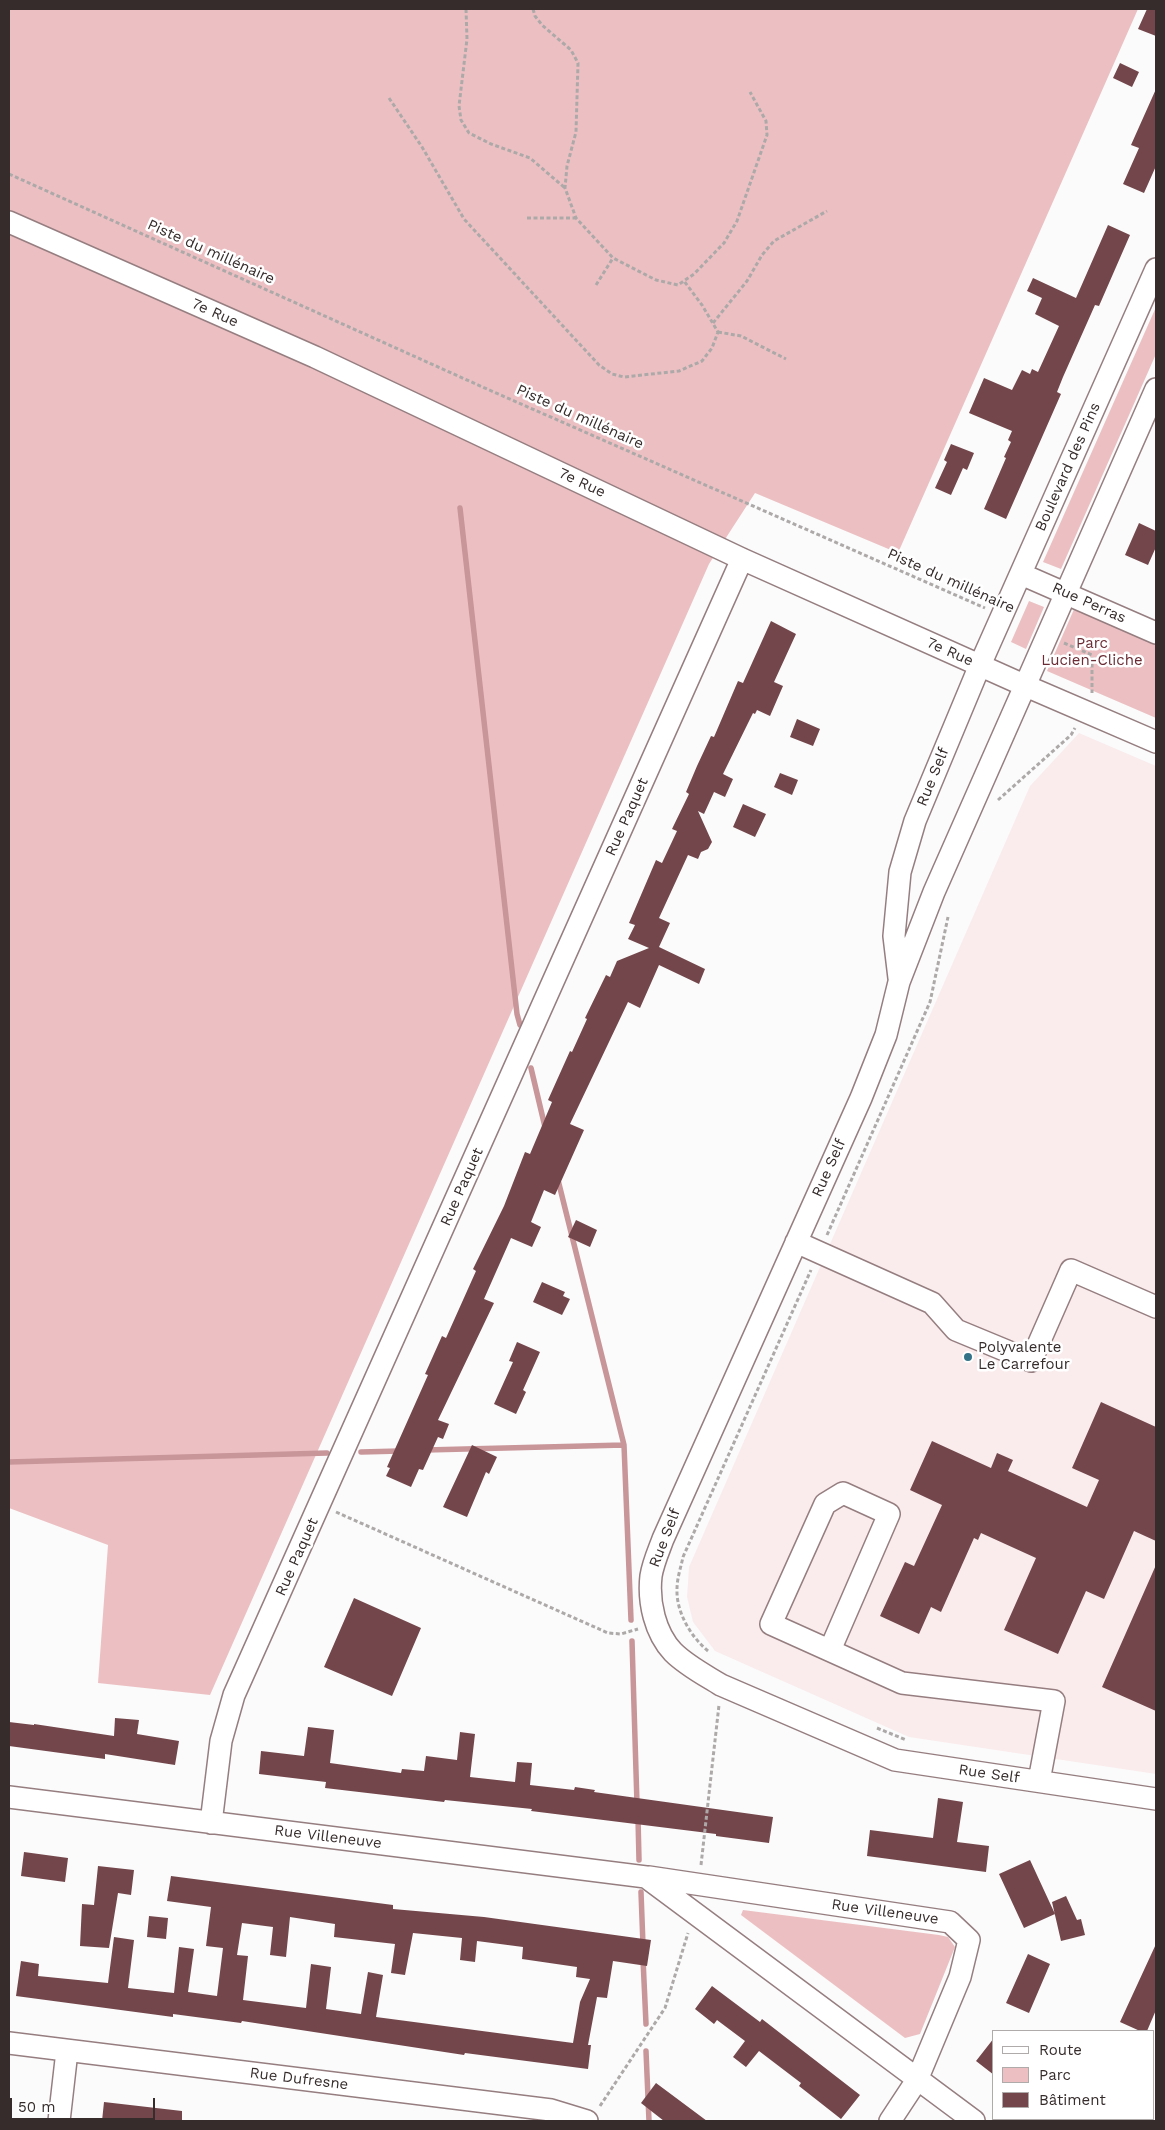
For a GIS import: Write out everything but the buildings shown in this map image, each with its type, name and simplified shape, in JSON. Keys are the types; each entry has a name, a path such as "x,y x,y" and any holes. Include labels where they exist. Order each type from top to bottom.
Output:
{"street":[{"name":"7e Rue","path":"9,222 315,357 742,559 1156,742"},
{"name":"Boulevard des Pins","path":"980,665 1156,269"},
{"path":"1026,686 1156,389"},
{"name":"Rue Paquet","path":"211,1823 221,1740 234,1695 321,1505 742,559"},
{"name":"Rue Perras","path":"1021,574 1067,592 1156,633"},
{"name":"Rue Self","path":"899,982 894,936 900,872 915,821 980,665"},
{"name":"Rue Self","path":"1026,686 934,892 899,982 886,1035 861,1098 663,1539 651,1575 650,1599 656,1623 672,1651 698,1671 722,1684 895,1760 1156,1799"},
{"path":"796,1242 932,1303 956,1330 1031,1361 1071,1270 1156,1307"},
{"path":"830,1650 889,1514 843,1493 825,1504 771,1624 902,1683 1054,1701 1039,1781"},
{"name":"Rue Villeneuve","path":"9,1797 646,1877 950,1922 969,1940 960,1977 917,2080"},
{"name":"Rue Villeneuve","path":"646,1877 974,2121"},
{"name":"Rue Dufresne","path":"9,2043 593,2114"},
{"path":"59,2121 67,2051"},
{"path":"890,2121 917,2080"}],"path":[{"path":"466,9 467,39 459,106 461,120 469,133 491,144 530,158 565,188"},
{"path":"533,9 535,16 542,25 571,50 578,63 576,132 567,166 565,188 576,218 613,258 656,280 678,284 694,274 724,243 737,221 767,136 766,121 750,92"},
{"path":"389,98 422,147 464,219 599,365 612,374 624,377 679,371 702,361 712,348 718,332"},
{"name":"Piste du millénaire","path":"9,174 1002,616"},
{"path":"712,324 747,281 762,255 774,241 827,211"},
{"path":"527,218 576,218"},
{"path":"596,285 613,258"},
{"path":"684,281 702,305 718,332 741,336 786,359"},
{"path":"1047,636 1092,655 1093,690 1084,711"},
{"path":"321,1505 608,1633 621,1634 656,1623"},
{"name":"Rue Self","path":"683,1557 677,1589 680,1609 691,1634 713,1655"},
{"path":"698,1885 722,1684"},
{"path":"870,1725 905,1740 915,1741"},
{"path":"593,2114 665,2008 692,1910"}],"shaded area":[{"name":"Polyvalente Le Carrefour","path":"1079,733 1156,766 1156,1774 909,1737 715,1651 693,1622 687,1597 689,1567 1030,786"}],"green space":[{"path":"9,9 1138,9 898,553 755,493 709,564 210,1695 98,1683 108,1545 9,1508"},
{"path":"1156,307 1156,354 1061,569 1043,562"},
{"path":"1029,601 1044,607 1026,649 1011,642"},
{"name":"Parc Lucien-Cliche","path":"1075,607 1156,645 1156,718 1047,671"},
{"path":"743,1910 948,1937 955,1947 920,2034 905,2038 741,1915"}],"waterway":[{"path":"460,508 517,1014 520,1025"},
{"path":"531,1068 545,1127"},
{"path":"558,1180 624,1445 631,1620"},
{"path":"426,1450 624,1445"},
{"path":"361,1452 400,1451"},
{"path":"9,1462 327,1453"},
{"path":"632,1641 637,1804"},
{"path":"638,1818 639,1860"},
{"path":"641,1892 643,1945"},
{"path":"643,1959 646,2024"},
{"path":"646,2051 649,2121"}],"place":[{"name":"Polyvalente Le Carrefour","path":"968,1357"}]}
